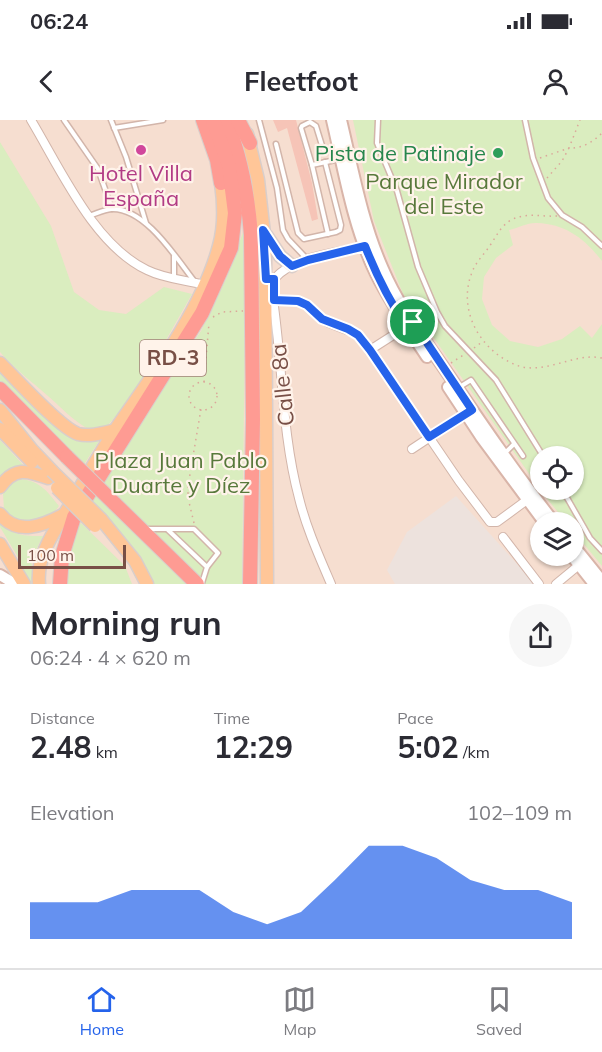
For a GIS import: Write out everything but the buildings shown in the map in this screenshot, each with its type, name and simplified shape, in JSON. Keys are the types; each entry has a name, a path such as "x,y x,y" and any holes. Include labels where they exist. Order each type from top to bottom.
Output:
{"highway":[{"path":"203,120 217,160 221,183"},
{"name":"RD-3","path":"60,584 62,556 74,517 202,313 231,248 235,213 229,166 213,120"},
{"path":"226,120 240,163 249,208 253,419 250,584"},
{"path":"240,120 250,143"},
{"path":"0,389 197,584"}],"main road":[{"path":"250,143 258,180 270,279 267,584"},
{"path":"39,584 40,563 50,539 116,430 178,336 219,247 224,215 221,183"},
{"path":"263,230 280,256 292,266"},
{"path":"0,363 48,411 77,434 98,434 116,430"},
{"path":"0,410 50,475"},
{"path":"0,429 50,475 135,561 147,584"},
{"path":"0,487 6,479 17,472 50,475"},
{"path":"0,514 9,522 33,528 64,515"},
{"path":"98,523 139,584"},
{"path":"0,544 24,584"}],"street":[{"path":"31,120 88,216 112,245 147,270 174,280 200,284"},
{"path":"196,120 221,183"},
{"path":"332,120 355,214 376,273 536,512"},
{"path":"341,120 358,192 375,249 410,324 444,368 469,412 546,512"},
{"path":"270,279 308,260 365,246"},
{"name":"Calle 8a","path":"270,279 292,468 299,499 320,560 331,584"},
{"path":"274,300 291,299 307,305 322,319 358,335 490,522 497,522 527,500"},
{"path":"370,350 410,324"},
{"path":"412,448 469,412"},
{"path":"503,537 539,584"},
{"path":"584,559 602,581"},
{"path":"556,584 578,566"},
{"path":"580,566 594,584"},
{"path":"0,575 15,584"}],"lane":[{"path":"64,120 98,169 112,209"},
{"path":"111,120 126,157 146,223"},
{"path":"114,128 163,120"},
{"path":"259,120 277,188 283,230 288,239 308,260"},
{"path":"378,120 377,142 397,191 418,267 437,312 445,326 496,380 537,446"},
{"path":"525,120 533,158 548,198 562,215 582,227 602,246"},
{"path":"328,234 301,128 310,122 316,126 324,153 340,154"},
{"path":"276,144 300,237 304,239 339,230 341,225 326,162"},
{"path":"312,165 326,162 340,154"},
{"path":"88,216 112,209 134,214 146,223 200,284"},
{"path":"174,255 174,280"},
{"path":"458,389 471,380 523,456"},
{"path":"503,454 514,444"},
{"path":"568,500 590,538 602,551"},
{"path":"141,529 194,529 218,553 207,567 202,584"},
{"path":"167,529 207,567"}],"path":[{"path":"545,191 547,178 569,148 580,120"},
{"path":"533,158 540,158 569,148 576,149 602,134"},
{"path":"562,215 526,216 512,219 496,234 490,246 475,263 470,277 468,303 470,316 483,341 490,349 517,365 534,368 602,358"},
{"path":"204,382 210,319 222,312 252,311"},
{"path":"444,368 483,341"},
{"path":"204,382 212,386 216,398 213,405 201,409 190,402 189,394 196,384 204,382"},
{"path":"194,529 188,486 201,409"}],"shaded area":[{"path":"0,120 602,120 602,584 0,584"},
{"path":"456,496 535,584 395,584 387,570 407,532"}],"green space":[{"name":"Parque Mirador del Este","path":"353,120 602,120 602,261 589,246 566,230 547,224 523,225 509,230 513,245 496,258 484,277 482,299 492,325 510,341 538,347 562,339 580,326 592,338 602,324 602,566 584,544 584,512 558,512 548,500 584,500 584,446 530,446 530,475 403,294 374,221"},
{"path":"0,142 51,226 74,292 99,310 126,314 164,287 192,294 154,361 126,404 108,425 92,431 69,415 0,352"},
{"name":"Plaza Juan Pablo Duarte y Díez","path":"246,224 242,584 205,584 102,480 201,331 227,277"},
{"path":"0,366 63,427 101,438 83,466 0,385"},
{"path":"0,440 25,467 0,480"},
{"path":"21,479 33,482 47,492 59,506 55,511 44,518 26,521 13,520 4,509 3,494 11,484"},
{"path":"93,491 186,584 153,584 139,554 89,498"},
{"path":"0,520 9,529 19,534 43,536 31,560 35,584 29,584 19,559 0,527"},
{"path":"81,523 125,566 132,584 66,584 68,544"}],"place":[{"name":"Hotel Villa España","path":"141,150"},
{"name":"Pista de Patinaje","path":"498,153"}],"route":[{"path":"263,230 280,256 292,266 365,246 376,273 397,312 407,327 413,322 472,410 429,437 358,335 348,329 330,324 307,305 298,301 274,300 274,279 266,279 263,230"}]}
